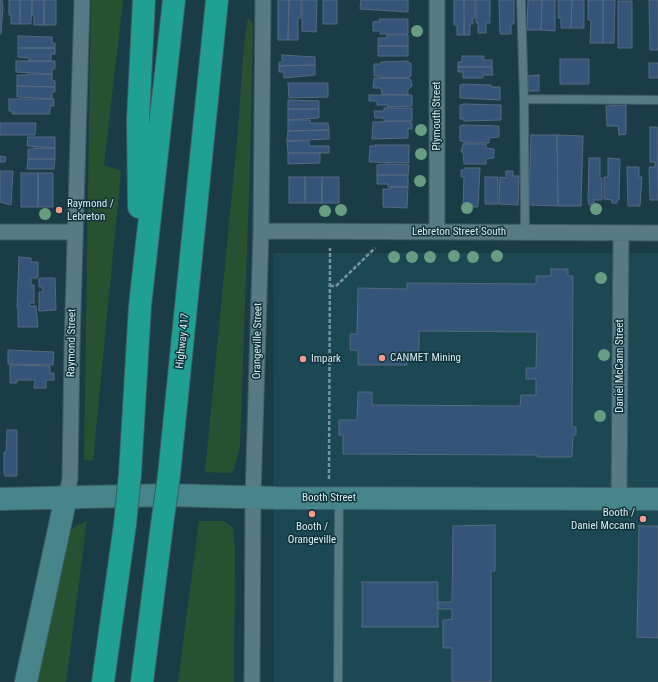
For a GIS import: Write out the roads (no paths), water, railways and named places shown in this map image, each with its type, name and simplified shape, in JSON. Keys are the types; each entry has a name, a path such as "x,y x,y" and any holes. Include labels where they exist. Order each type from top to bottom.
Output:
{"highway":[{"path":"140,306 138,119 144,0"},
{"path":"103,682 126,524 140,306 174,0"},
{"name":"Highway 417","path":"142,682 169,474 218,0"},
{"path":"213,50 225,0"}],"main road":[{"name":"Booth Street","path":"0,499 167,495 340,498 658,499"},
{"name":"Raymond Street","path":"26,682 66,498"}],"street":[{"name":"Raymond Street","path":"66,498 70,479 74,232 82,0"},
{"name":"Orangeville Street","path":"252,682 253,497 261,231 263,0"},
{"name":"Plymouth Street","path":"437,0 437,232"},
{"name":"Lebreton Street South","path":"261,231 658,233"},
{"path":"0,232 74,232"},
{"name":"Daniel McCann Street","path":"619,499 621,232"}],"lane":[{"path":"521,0 524,100 525,232"},
{"path":"524,100 658,100"},
{"path":"338,682 340,498"}],"place":[{"name":"Raymond / Lebreton","path":"59,210"},
{"name":"CANMET Mining","path":"382,358"},
{"name":"Impark","path":"303,359"},
{"name":"Booth / Orangeville","path":"312,514"},
{"name":"Booth / Daniel Mccann","path":"643,519"}]}
